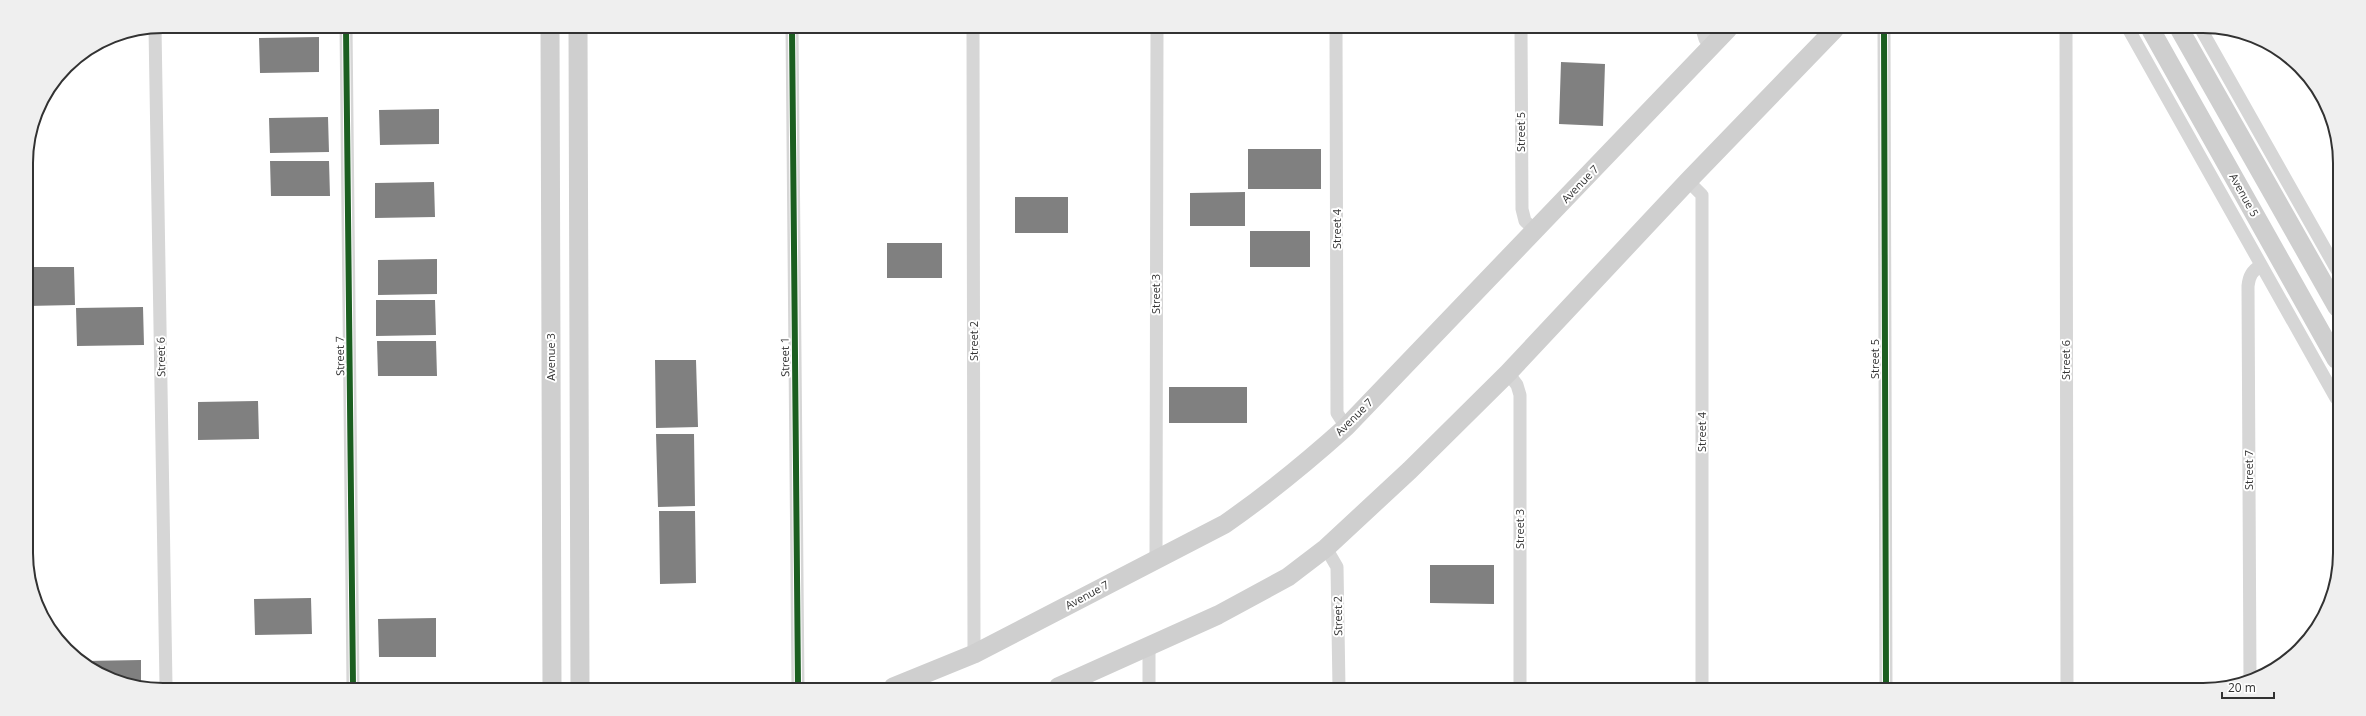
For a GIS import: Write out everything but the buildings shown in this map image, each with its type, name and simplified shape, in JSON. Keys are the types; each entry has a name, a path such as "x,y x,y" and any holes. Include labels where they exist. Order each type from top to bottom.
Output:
{"main road":[{"name":"Avenue 3","path":"550,33 552,683"},
{"path":"578,33 580,683"},
{"name":"Avenue 7","path":"903,683 974,654 1225,524 1261,499 1301,467 1346,427 1725,33"},
{"path":"1067,683 1218,615 1288,577 1326,548 1410,470 1508,373 1688,181 1831,33"},
{"name":"Avenue 5","path":"2153,33 2333,354"},
{"path":"2182,33 2333,300"}],"street":[{"name":"Street 6","path":"155,33 166,683"},
{"name":"Street 7","path":"346,33 353,683"},
{"name":"Street 1","path":"792,33 798,683"},
{"name":"Street 2","path":"973,33 974,654"},
{"name":"Street 3","path":"1156,559 1157,33"},
{"name":"Street 4","path":"1336,33 1337,413 1346,427"},
{"name":"Street 5","path":"1521,33 1522,209 1526,221 1535,230"},
{"path":"1703,33 1705,39 1713,46"},
{"name":"Street 5","path":"1884,33 1886,683"},
{"name":"Street 6","path":"2066,33 2067,683"},
{"path":"2131,33 2333,393"},
{"path":"2204,33 2333,263"},
{"name":"Street 4","path":"1688,181 1702,194 1702,683"},
{"name":"Street 7","path":"2250,674 2248,286 2249,277 2254,270 2261,265"},
{"name":"Street 3","path":"1508,373 1517,385 1520,395 1520,683"},
{"name":"Street 2","path":"1326,548 1338,567 1339,683"},
{"path":"1149,647 1150,683"}],"cycle path":[{"path":"346,33 353,683"},
{"path":"792,33 798,683"},
{"path":"1884,33 1886,683"}]}
